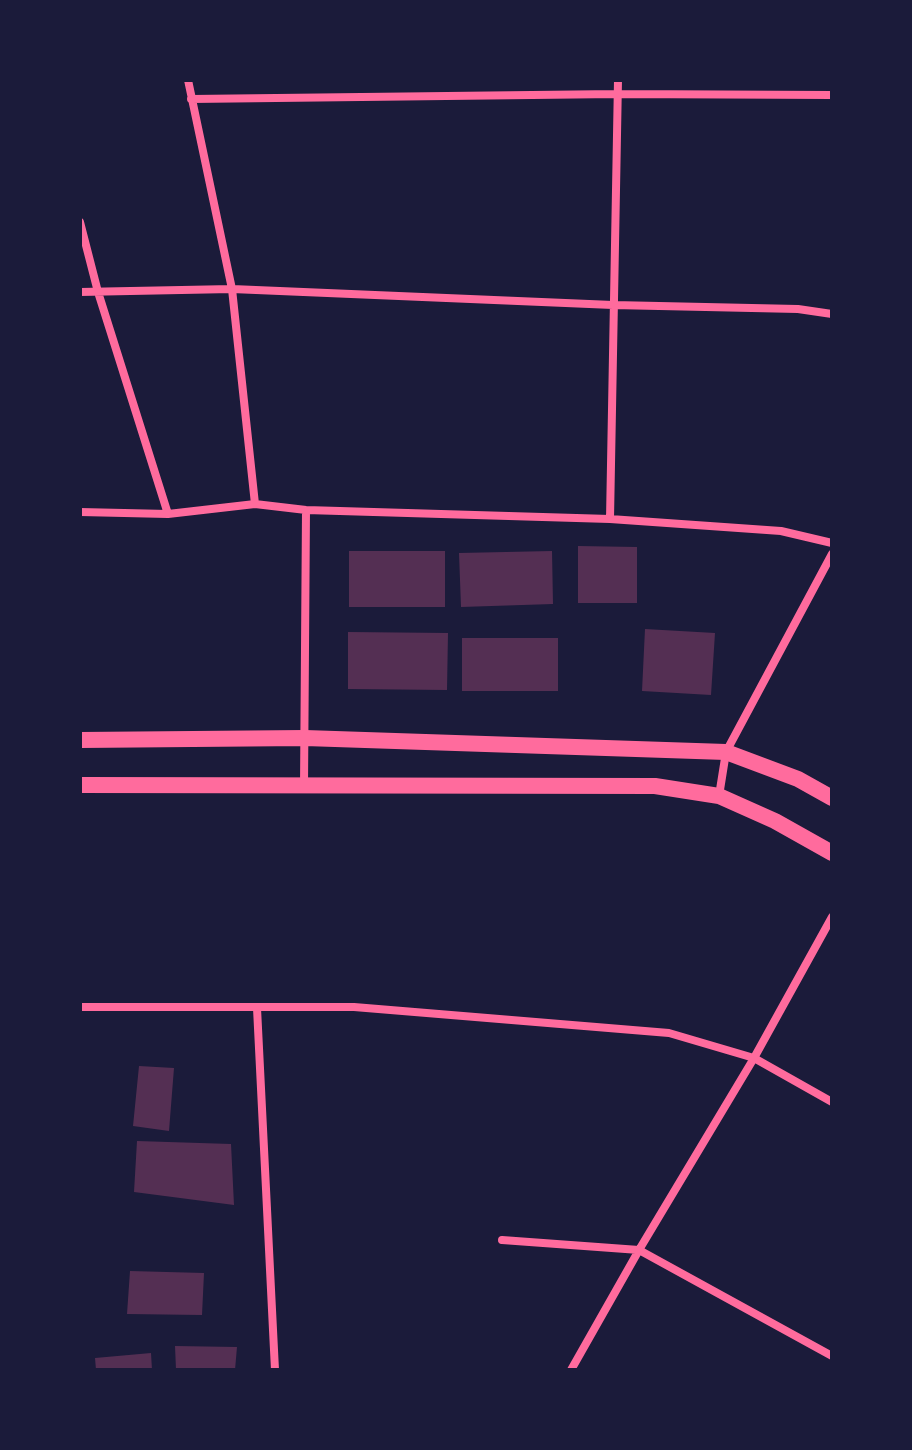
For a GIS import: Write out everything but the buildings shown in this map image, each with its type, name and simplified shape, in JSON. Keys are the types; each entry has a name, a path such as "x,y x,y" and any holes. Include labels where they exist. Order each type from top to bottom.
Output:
{"main road":[{"path":"80,740 305,738 726,752 798,779 832,798"},
{"path":"80,785 655,786 719,796 775,821 832,853"}],"street":[{"path":"188,80 232,289 255,504"},
{"path":"610,519 618,80"},
{"path":"191,99 832,95"},
{"path":"80,222 98,292 168,514"},
{"path":"80,292 232,289 613,305 798,309 832,314"},
{"path":"80,512 168,514 255,504 306,510 610,519 781,531 832,543"},
{"path":"304,786 306,510"},
{"path":"719,796 726,752 832,554"},
{"path":"571,1370 754,1058 832,917"},
{"path":"80,1007 354,1007 669,1033 754,1058 832,1102"},
{"path":"257,1008 275,1370"},
{"path":"502,1240 639,1250 832,1356"}]}
